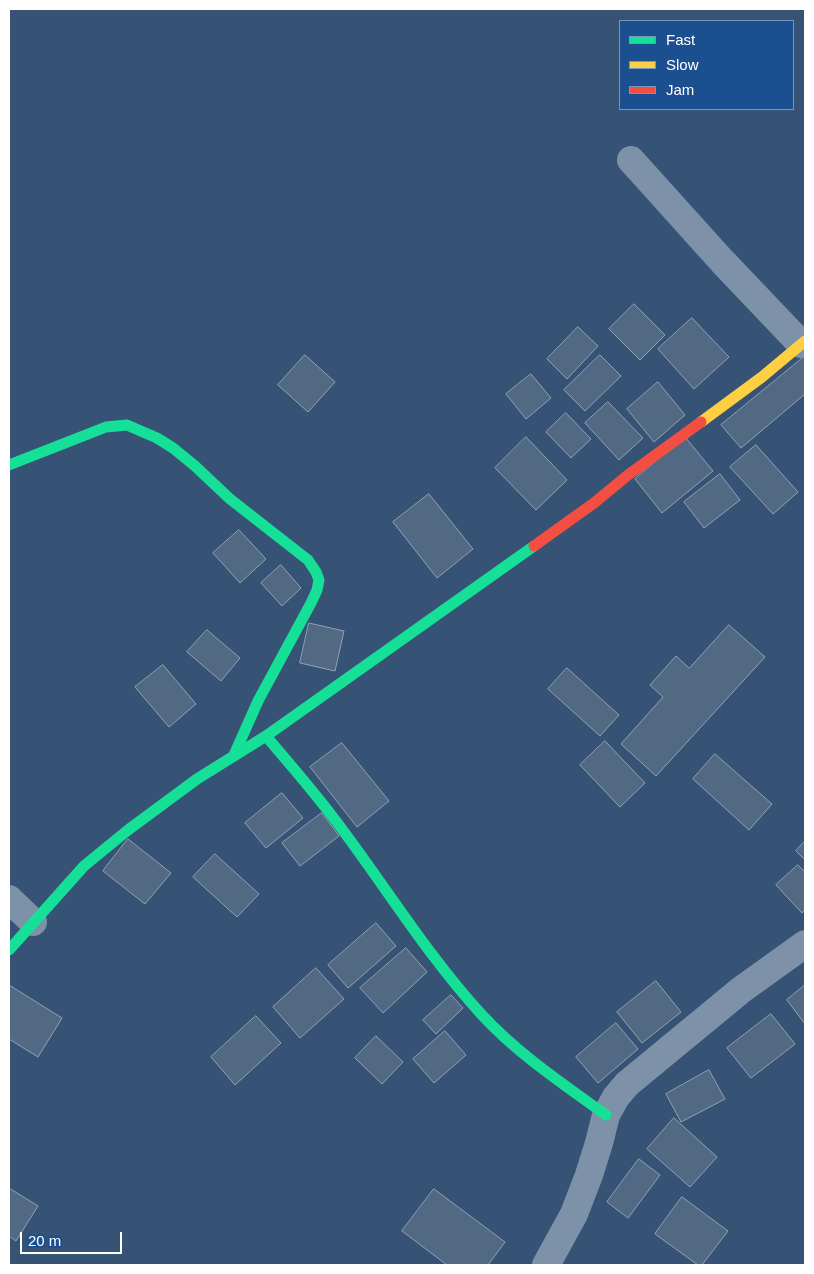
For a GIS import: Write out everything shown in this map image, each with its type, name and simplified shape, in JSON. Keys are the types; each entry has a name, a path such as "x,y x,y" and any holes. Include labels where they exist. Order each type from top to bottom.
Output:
{"street":[{"path":"9,950 84,866 143,819 197,779 266,736 594,503 628,475 762,377 803,342 722,261 631,160"},
{"path":"9,465 106,427 127,425 157,438 173,448 196,466 230,499 308,560 317,572 320,580 318,587 258,701 234,756"},
{"path":"266,736 329,811 444,970 482,1016 508,1042 606,1116"},
{"path":"9,899 33,922"},
{"path":"546,1265 574,1214 597,1151 606,1116 616,1097 627,1084 741,990 805,944"}],"building":[{"path":"634,304 665,335 640,360 609,329"},
{"path":"692,318 729,357 694,389 658,349"},
{"path":"578,327 598,346 567,379 547,359"},
{"path":"305,355 335,382 308,412 278,385"},
{"path":"600,355 621,376 585,411 564,390"},
{"path":"805,356 805,394 741,448 721,425"},
{"path":"531,374 551,398 526,419 506,394"},
{"path":"658,382 685,415 654,442 627,409"},
{"path":"608,402 643,438 619,460 585,423"},
{"path":"566,413 591,439 571,458 546,432"},
{"path":"526,437 567,480 536,510 495,468"},
{"path":"685,437 713,471 662,513 635,479"},
{"path":"756,445 798,492 773,514 730,467"},
{"path":"720,474 740,500 704,528 684,502"},
{"path":"429,494 473,549 437,578 393,522"},
{"path":"239,530 266,559 240,583 213,553"},
{"path":"281,565 301,588 282,606 261,583"},
{"path":"309,623 344,631 335,671 300,663"},
{"path":"729,625 765,657 656,776 621,744 663,697 650,685 676,656 689,668"},
{"path":"207,630 240,658 221,681 187,652"},
{"path":"163,665 196,704 169,727 135,687"},
{"path":"567,668 619,715 600,736 548,689"},
{"path":"605,741 645,783 620,807 580,765"},
{"path":"342,743 389,801 357,827 310,767"},
{"path":"715,754 772,804 749,830 693,779"},
{"path":"282,793 303,818 266,848 245,823"},
{"path":"322,813 339,836 300,866 282,843"},
{"path":"128,839 171,873 145,904 103,871"},
{"path":"805,841 805,860 796,851"},
{"path":"215,854 259,894 237,917 193,877"},
{"path":"798,865 805,872 805,909 802,913 776,885"},
{"path":"376,923 396,946 348,988 328,965"},
{"path":"406,948 427,972 383,1013 360,988"},
{"path":"316,968 344,999 300,1038 273,1007"},
{"path":"656,981 681,1012 642,1043 617,1012"},
{"path":"9,985 62,1018 38,1057 9,1039"},
{"path":"805,985 805,1024 787,1000"},
{"path":"451,995 463,1008 436,1034 423,1020"},
{"path":"771,1014 795,1044 751,1078 727,1048"},
{"path":"256,1016 281,1043 235,1085 211,1057"},
{"path":"616,1023 638,1049 598,1083 576,1057"},
{"path":"445,1031 466,1055 434,1083 413,1059"},
{"path":"376,1036 403,1062 382,1084 355,1058"},
{"path":"709,1070 725,1099 681,1122 666,1094"},
{"path":"674,1118 717,1157 690,1187 647,1149"},
{"path":"639,1159 660,1175 628,1218 607,1202"},
{"path":"9,1188 38,1206 16,1241 9,1236"},
{"path":"434,1189 505,1242 488,1265 447,1265 402,1231"},
{"path":"682,1197 728,1231 702,1265 698,1265 655,1234"}],"traffic: fast":[{"path":"9,465 106,427 127,425 157,438 173,448 230,499 308,560 319,580 317,590 258,701 234,755"},
{"path":"9,950 84,866 128,830 197,779 266,736 534,546"},
{"path":"266,736 329,812 441,967 482,1015 526,1056 606,1115"}],"traffic: slow":[{"path":"701,422 762,377 805,341"}],"traffic: jam":[{"path":"534,546 701,422"}]}
